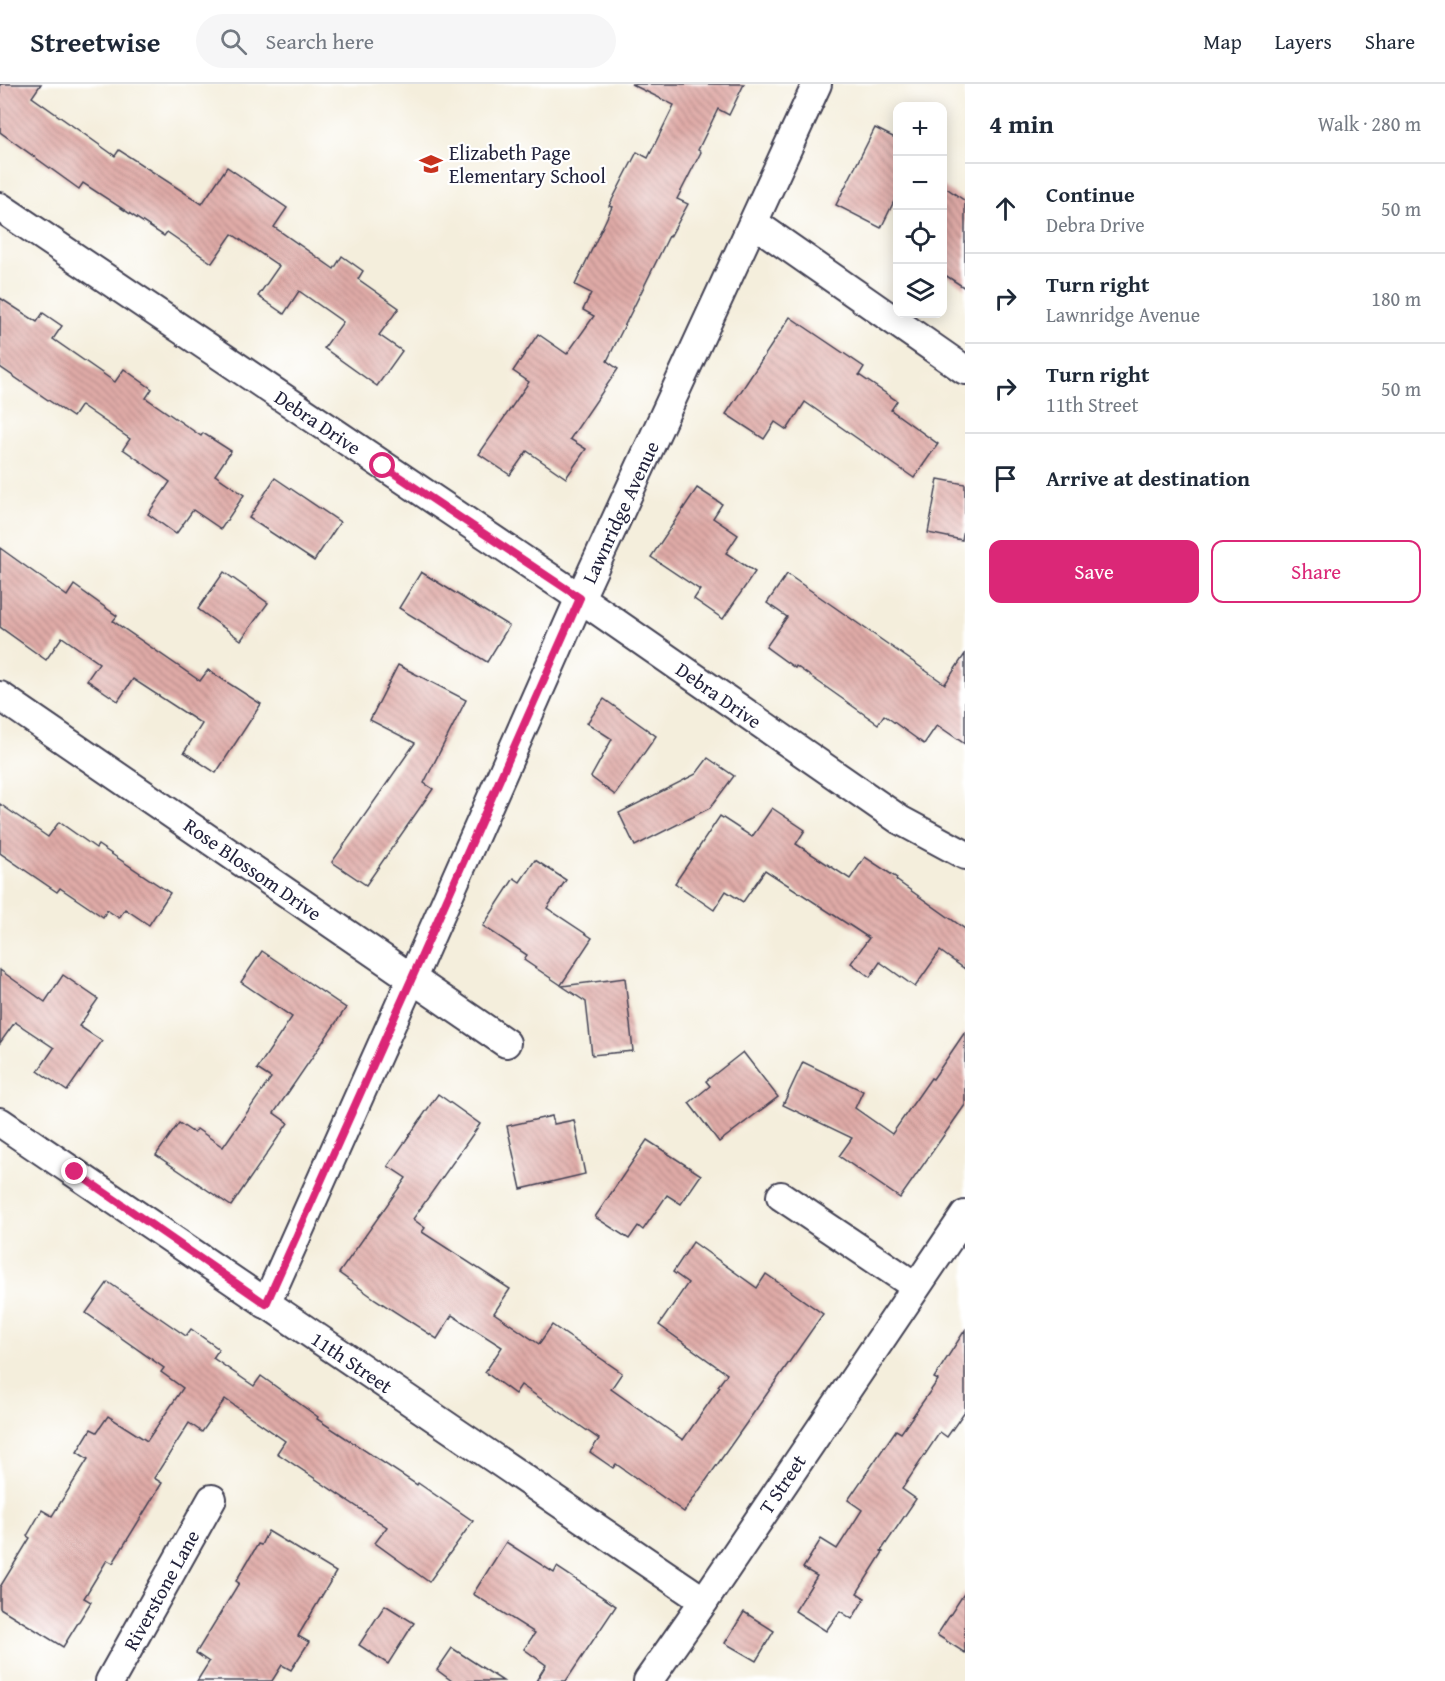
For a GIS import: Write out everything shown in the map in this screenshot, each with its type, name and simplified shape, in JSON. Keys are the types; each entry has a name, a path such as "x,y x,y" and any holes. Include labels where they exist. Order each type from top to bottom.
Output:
{"street":[{"name":"Lawnridge Avenue","path":"266,1304 580,598 817,84"},
{"name":"Debra Drive","path":"0,207 580,598 900,820 965,855"},
{"path":"754,223 965,370"},
{"name":"Rose Blossom Drive","path":"0,696 506,1043"},
{"name":"11th Street","path":"0,1122 704,1601"},
{"path":"781,1196 915,1286"},
{"name":"T Street","path":"648,1681 965,1215"},
{"name":"Riverstone Lane","path":"110,1681 212,1499"}],"building":[{"path":"0,84 41,84 32,97 115,156 119,150 202,204 227,167 287,208 274,227 334,269 342,256 363,271 358,279 399,308 379,335 402,351 377,386 324,348 343,322 299,291 284,314 258,296 279,266 232,234 212,263 167,232 164,236 83,183 79,189 0,132"},
{"path":"631,84 744,84 729,115 718,109 698,150 701,152 677,199 688,204 669,236 607,361 618,369 570,439 586,449 566,478 527,451 510,475 479,454 529,382 513,371 538,334 567,354 594,316 583,310 591,293 575,285 612,207 609,206 637,152 648,158 674,105"},
{"path":"875,128 893,137 893,203 881,228 836,205"},
{"path":"947,188 965,201 965,288 947,276"},
{"path":"0,298 37,322 43,313 62,326 53,339 115,382 124,369 152,389 146,398 201,436 203,433 231,451 215,475 244,495 221,529 193,510 176,534 148,514 170,482 123,449 130,439 81,405 73,417 0,367"},
{"path":"790,317 864,367 859,375 897,401 891,410 938,444 914,478 805,402 787,430 775,422 764,439 726,414"},
{"path":"275,478 340,522 314,561 249,518"},
{"path":"938,479 965,484 965,522 962,540 928,533"},
{"path":"697,488 722,504 713,518 738,535 726,553 755,572 723,619 694,599 700,590 651,557"},
{"path":"0,548 67,596 74,585 117,616 113,621 200,681 208,670 261,704 216,773 184,752 202,724 133,679 118,701 87,680 99,663 62,637 46,660 0,627"},
{"path":"224,572 268,603 241,640 198,609"},
{"path":"421,572 509,626 487,662 399,608"},
{"path":"787,574 945,684 965,654 965,744 937,725 924,744 884,715 878,724 766,647 787,617 767,603"},
{"path":"398,665 466,700 424,783 433,789 366,885 332,862 415,743 370,720"},
{"path":"604,699 656,736 615,795 591,777 612,739 587,723"},
{"path":"708,758 734,776 710,808 635,846 619,813 696,774"},
{"path":"0,804 48,837 59,822 96,848 98,845 170,893 149,925 125,909 119,918 107,910 103,917 60,888 57,892 0,853"},
{"path":"772,808 805,830 796,844 850,879 865,857 965,929 965,969 940,951 915,987 880,962 870,977 851,963 869,938 765,870 743,902 726,891 714,910 675,883 720,816 752,837"},
{"path":"535,860 566,880 547,908 592,938 561,985 524,960 527,955 483,926 514,878 520,882"},
{"path":"262,951 346,1008 274,1113 288,1123 231,1206 156,1155 179,1123 194,1133 197,1129 223,1147 271,1078 257,1069 292,1017 241,982"},
{"path":"0,970 45,1002 63,975 98,999 79,1026 102,1041 67,1091 38,1071 54,1048 15,1022 0,1043"},
{"path":"625,978 633,1051 592,1055 586,1002 562,986"},
{"path":"965,1032 965,1105 900,1198 839,1156 852,1138 783,1105 803,1062 863,1091 855,1108 892,1134"},
{"path":"743,1052 778,1097 719,1142 689,1103 710,1086 706,1081"},
{"path":"438,1094 480,1124 413,1219 425,1228 422,1232 510,1289 494,1313 539,1344 552,1325 622,1373 611,1389 683,1440 727,1374 659,1325 688,1283 673,1272 693,1242 757,1288 766,1274 823,1314 684,1512 616,1464 613,1468 590,1452 599,1439 521,1385 515,1394 485,1372 502,1347 452,1315 437,1339 339,1273 406,1178 388,1166"},
{"path":"552,1116 554,1124 574,1120 585,1174 521,1189 507,1126"},
{"path":"647,1140 701,1175 681,1204 667,1195 643,1230 638,1226 629,1239 595,1217"},
{"path":"108,1282 186,1336 191,1329 219,1349 213,1358 254,1386 261,1376 318,1417 317,1419 473,1521 429,1582 375,1543 387,1527 277,1453 285,1441 225,1399 202,1432 189,1423 154,1478 162,1483 113,1563 107,1560 84,1598 91,1602 63,1647 0,1608 0,1587 30,1538 27,1536 42,1510 52,1516 88,1459 77,1452 91,1429 97,1432 108,1416 147,1441 183,1388 161,1372 164,1368 86,1313"},
{"path":"965,1330 965,1411 947,1437 940,1432 902,1489 916,1499 881,1551 883,1552 857,1593 865,1598 852,1619 840,1611 826,1631 795,1611 817,1576 803,1568 821,1539 837,1549 862,1510 848,1500 896,1430 901,1433 938,1380 934,1378"},
{"path":"268,1531 336,1572 298,1636 309,1642 291,1670 282,1665 272,1681 197,1681 209,1662 196,1653 239,1583 236,1581"},
{"path":"506,1542 554,1573 557,1567 616,1606 566,1681 536,1681 546,1665 524,1649 535,1633 473,1594"},
{"path":"965,1592 965,1653 937,1635"},
{"path":"385,1605 414,1623 388,1664 359,1645"},
{"path":"744,1612 774,1631 756,1661 725,1643"},
{"path":"452,1648 503,1681 452,1681 437,1670"}],"place":[{"name":"Elizabeth Page Elementary School","path":"431,164"}],"route":[{"path":"75,1172 266,1304 580,598 383,466"}]}
